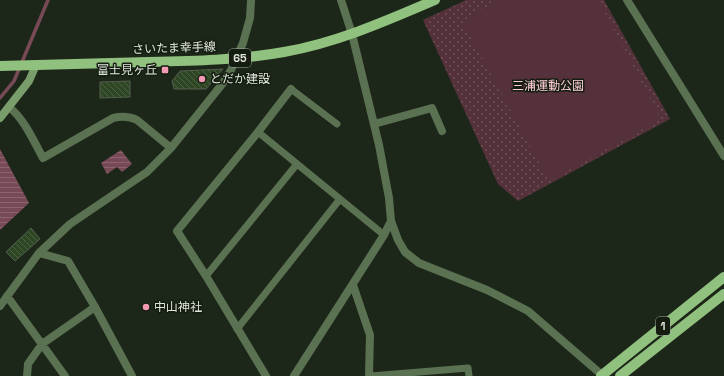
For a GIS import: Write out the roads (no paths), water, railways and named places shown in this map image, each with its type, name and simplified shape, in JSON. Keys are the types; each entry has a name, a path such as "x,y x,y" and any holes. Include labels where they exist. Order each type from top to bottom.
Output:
{"main road":[{"name":"さいたま幸手線","path":"5,66 235,59 285,52 316,45 352,34 435,0"},
{"name":"1","path":"602,376 724,277"},
{"name":"1","path":"620,376 724,294"}],"street":[{"path":"0,306 39,253 70,224 147,172 171,148 223,83 231,70 243,43 250,18 251,0"},
{"path":"341,0 352,34 374,124 389,198 391,221 398,240 405,252 419,263 487,290 528,311 602,376"},
{"path":"627,0 724,156"},
{"path":"0,118 29,81 36,65"},
{"path":"266,376 177,231 258,132 291,88"},
{"path":"9,107 22,119 43,158 113,118 122,116 131,117 137,120 171,148"},
{"path":"374,124 432,108 442,131"},
{"path":"294,376 353,285 391,221"},
{"path":"39,253 68,261 95,307 132,376"},
{"path":"353,285 370,335 370,376"},
{"path":"8,296 65,376"},
{"path":"27,376 28,364 42,344 95,307"}],"lane":[{"path":"291,88 337,124"},
{"path":"258,132 384,235"},
{"path":"206,276 297,164"},
{"path":"238,329 340,199"},
{"path":"370,376 468,368 469,376"}],"waterway":[{"path":"0,98 14,81 48,0"}],"place":[{"name":"富士見ヶ丘","path":"165,70"},
{"name":"とだか建設","path":"202,79"},
{"name":"中山神社","path":"146,307"}],"park label":[{"name":"三浦運動公園","path":"548,86"}]}
